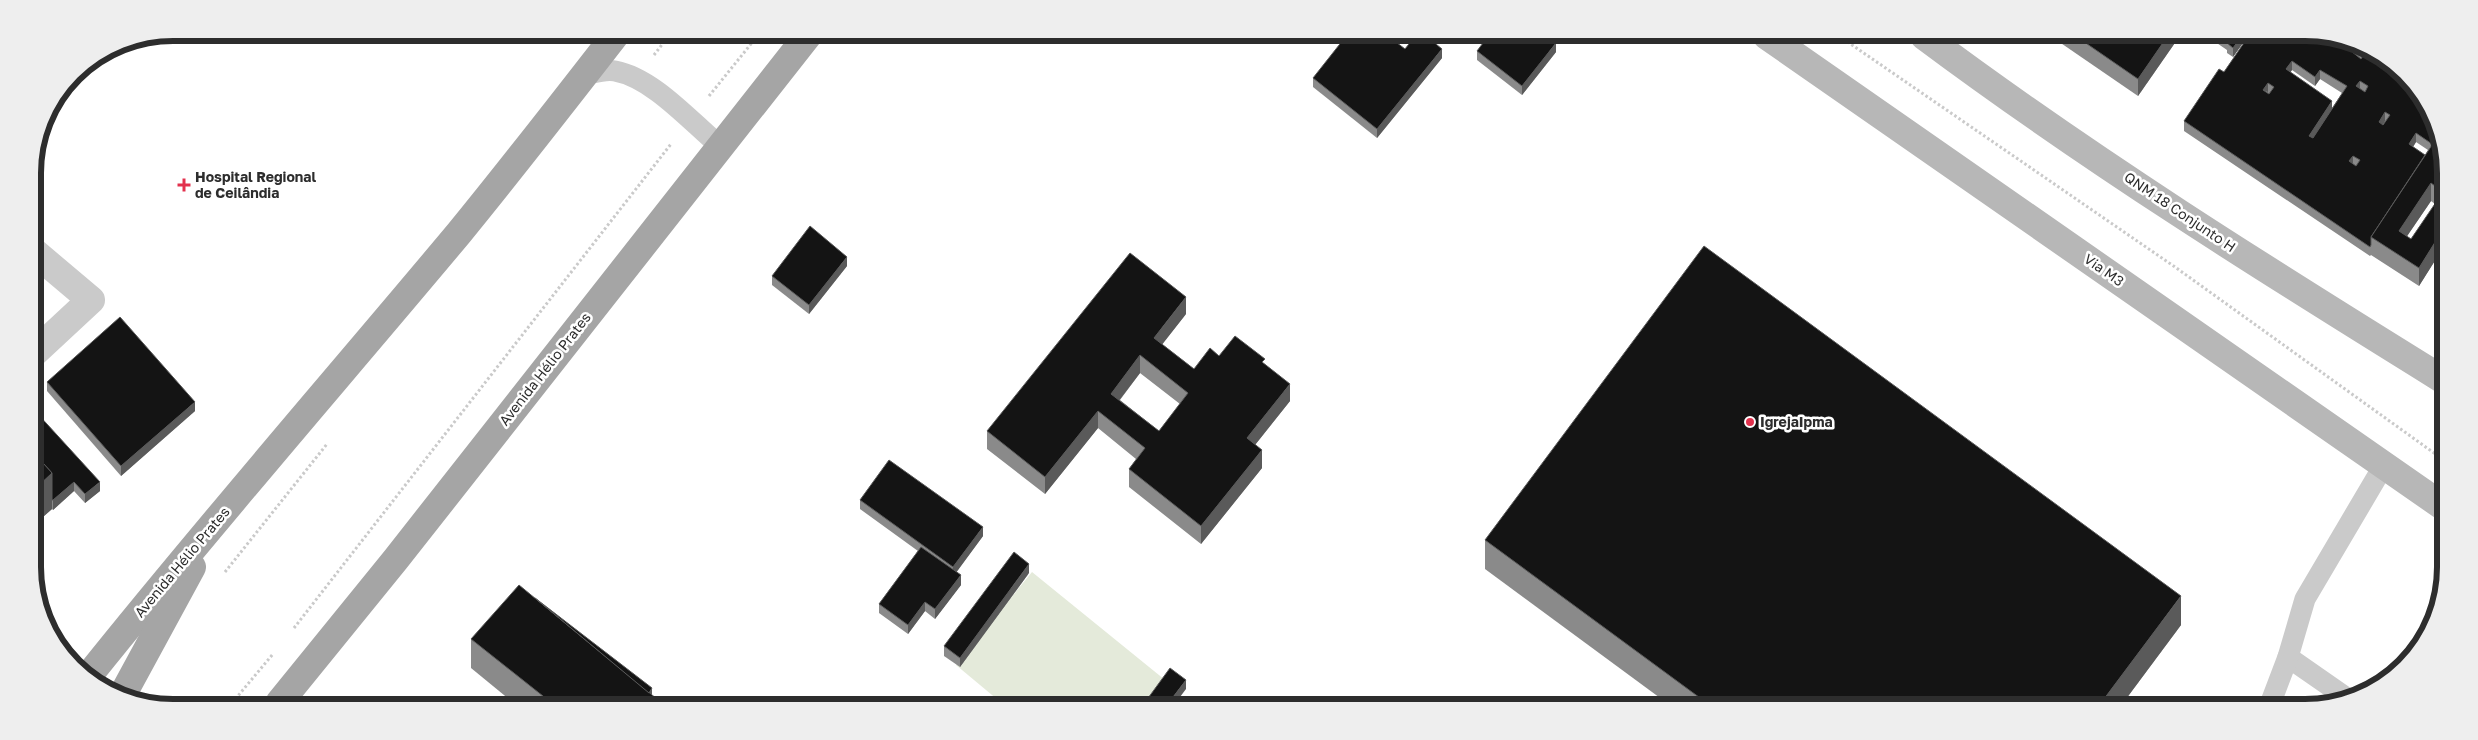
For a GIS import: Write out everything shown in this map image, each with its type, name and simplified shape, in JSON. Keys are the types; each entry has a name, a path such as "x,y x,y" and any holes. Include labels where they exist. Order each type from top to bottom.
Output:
{"main road":[{"name":"Avenida Hélio Prates","path":"92,671 184,557 215,523 459,232 611,41"},
{"name":"Avenida Hélio Prates","path":"282,699 396,559 803,41"},
{"name":"Via M3","path":"1774,41 2437,502"},
{"name":"QNM 18 Conjunto H","path":"1931,41 1987,83 2259,265 2437,376"},
{"path":"125,690 215,523"}],"street":[{"path":"42,258 91,300 42,346"}],"lane":[{"path":"584,75 613,71 637,78 720,146"},
{"path":"2272,698 2288,657 2305,599 2384,465"},
{"path":"2288,657 2340,694"}],"path":[{"path":"293,629 753,41"},
{"path":"1846,41 2175,267 2437,454"},
{"path":"235,699 274,652"}],"green space":[{"path":"1032,572 1170,684 1158,699 996,699 956,665"}],"building":[{"path":"1342,41 1395,41 1405,49 1411,41 1432,41 1442,49 1377,129 1313,78"},
{"path":"1484,41 1554,41 1556,43 1522,86 1477,51"},
{"path":"2083,41 2164,41 2138,79"},
{"path":"2228,41 2238,41 2233,48 2227,43"},
{"path":"2245,41 2322,42 2352,50 2361,59 2363,55 2371,59 2385,68 2410,93 2427,122 2433,143 2432,144 2416,133 2409,144 2425,155 2371,237 2370,247 2184,121 2219,69 2224,72","holes":["2292,61 2315,77 2320,70 2347,86 2313,138 2309,136 2332,101 2286,69","2360,81 2368,86 2365,92 2356,86","2268,83 2274,87 2269,94 2263,90","2385,112 2390,115 2383,125 2379,122","2353,156 2360,160 2356,166 2349,161"]},
{"path":"2433,143 2437,188 2431,183 2399,231 2411,239 2437,200 2437,239 2419,268 2371,237"},
{"path":"810,226 847,257 809,305 772,276"},
{"name":"IgrejaIpma","path":"1704,246 2181,596 2105,698 1700,698 1485,540"},
{"path":"1130,253 1186,297 1154,338 1194,369 1210,348 1219,356 1235,336 1265,359 1262,362 1290,384 1247,438 1262,450 1201,526 1129,469 1145,448 1098,411 1045,477 987,431","holes":["1140,355 1188,393 1159,431 1111,394"]},
{"path":"120,317 195,402 121,466 47,382"},
{"path":"41,418 100,482 85,494 74,482 52,500 52,473 41,461"},
{"path":"889,460 983,527 953,567 860,500"},
{"path":"41,461 52,473 41,483"},
{"path":"921,547 961,575 935,609 925,602 908,625 879,604"},
{"path":"1014,552 1029,564 960,658 944,646"},
{"path":"519,585 657,699 546,699 471,639"},
{"path":"535,598 652,688 649,693"},
{"path":"1170,668 1186,680 1172,699 1148,699"}],"place":[{"name":"Hospital Regional de Ceilândia","path":"184,185"},
{"name":"IgrejaIpma","path":"1750,422"}]}
